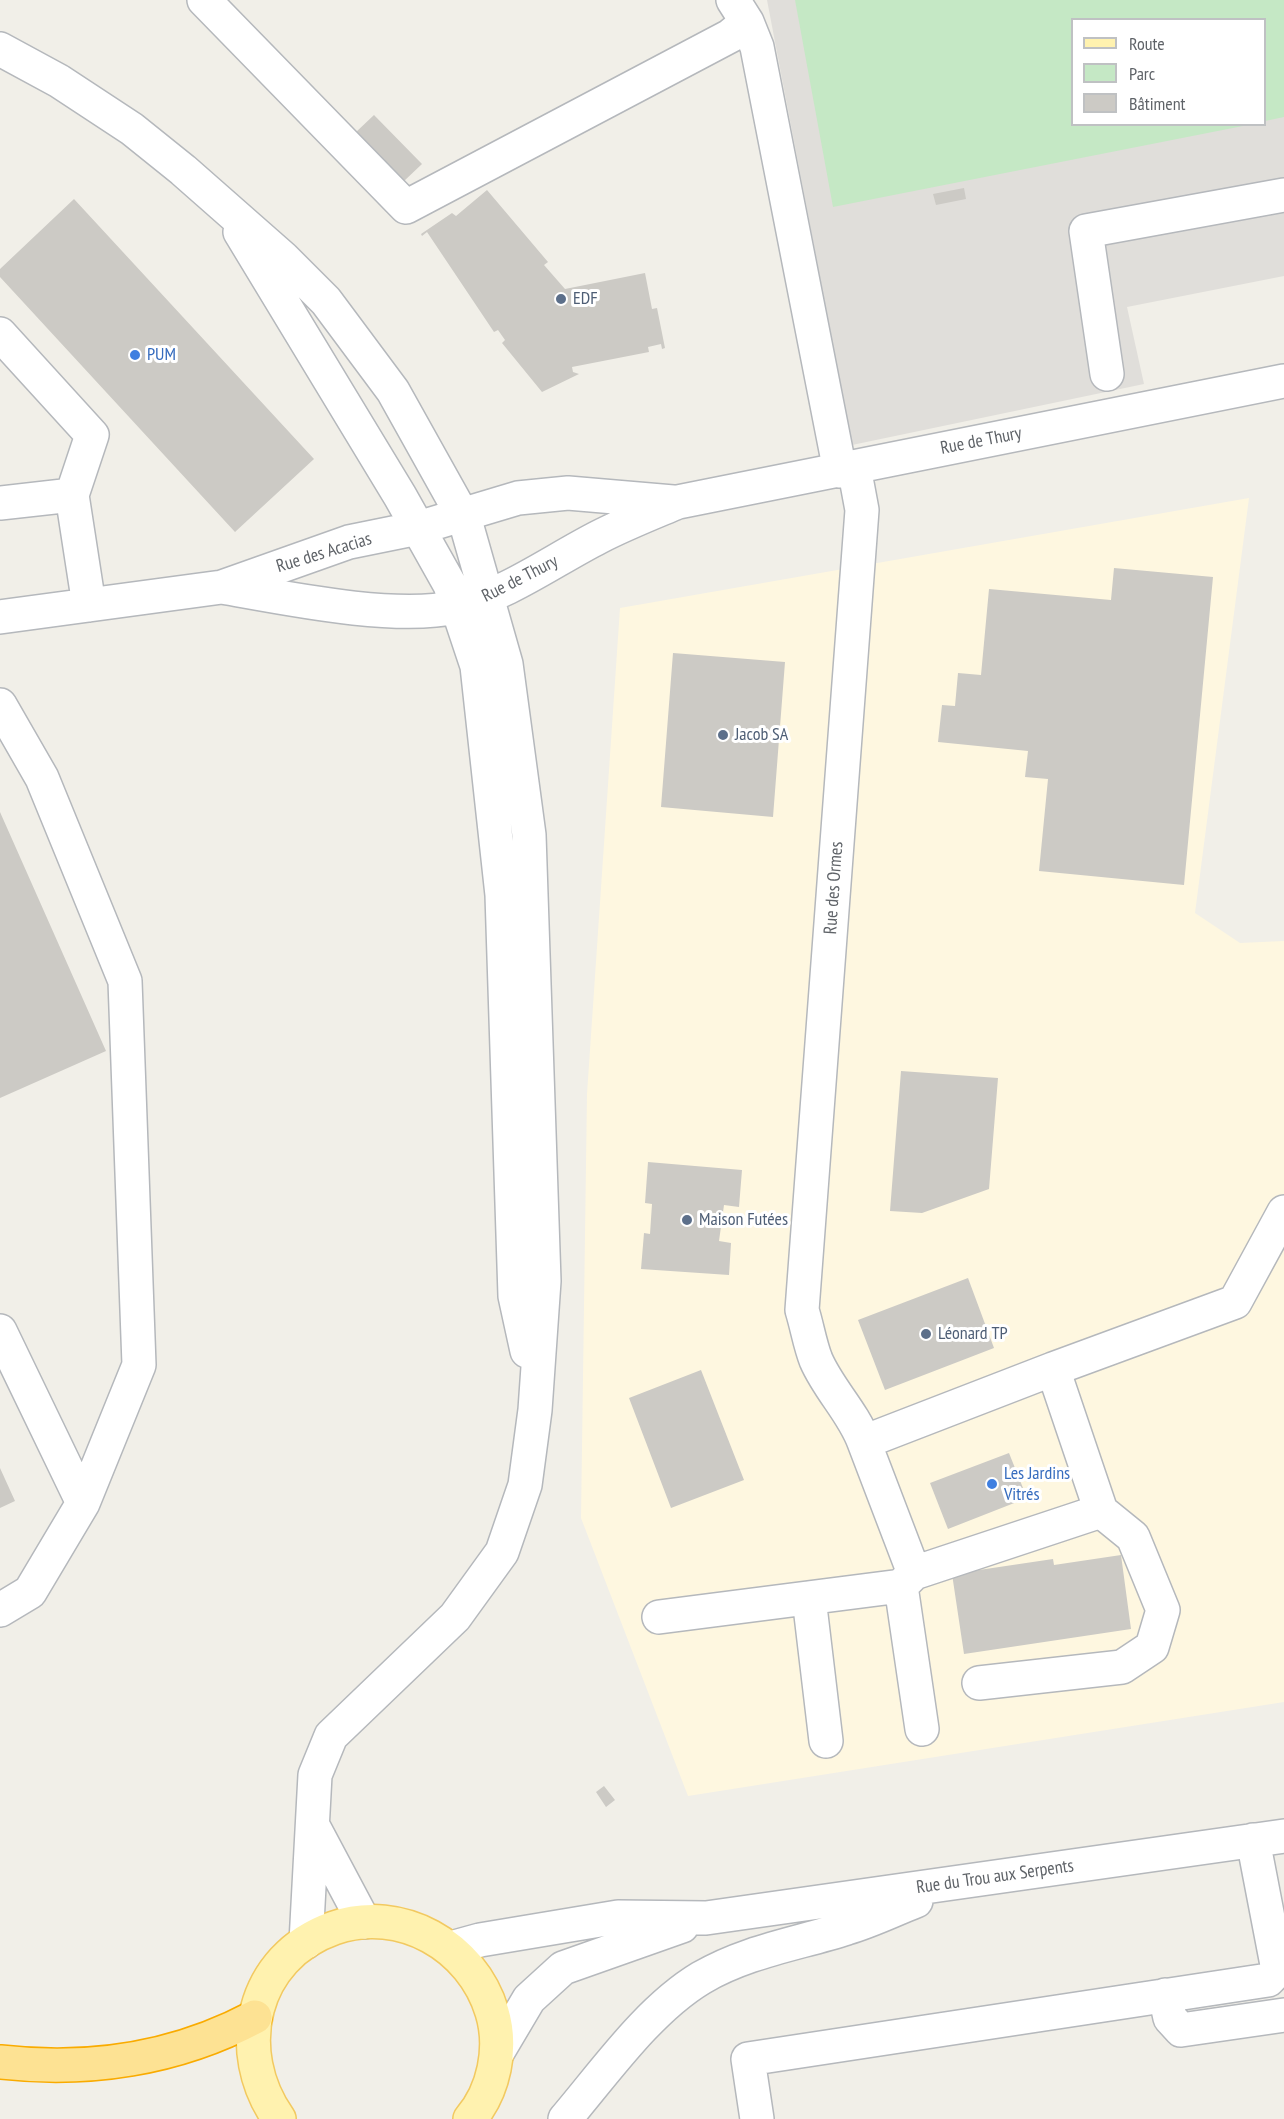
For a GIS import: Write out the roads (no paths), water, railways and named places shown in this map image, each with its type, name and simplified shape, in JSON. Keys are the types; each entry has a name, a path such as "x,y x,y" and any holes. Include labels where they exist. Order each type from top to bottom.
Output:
{"highway":[{"path":"0,2062 85,2066 153,2055 225,2033 255,2017"}],"main road":[{"path":"264,2112 252,2045 255,2017 271,1980 283,1963 306,1942 334,1928 364,1922 395,1923 425,1932 451,1948 471,1970 487,1995 495,2023 497,2052 490,2083 470,2119"}],"street":[{"path":"204,0 406,207 730,36 740,11"},
{"name":"Rue des Ormes","path":"740,11 757,47 847,469 862,510 802,1310 816,1360 832,1389 857,1423 907,1580 922,1729"},
{"path":"0,49 59,81 132,129 227,209 326,301 393,391 462,515 472,602 506,664 529,835 544,1281 525,1485 502,1552 454,1617 331,1736 315,1775 306,1942"},
{"path":"1107,374 1086,231 1284,195"},
{"path":"227,209 450,585 472,602"},
{"path":"0,334 92,435 72,495 89,605"},
{"name":"Rue de Thury","path":"472,602 600,536 678,502 1284,381"},
{"name":"Rue de Thury","path":"462,515 518,498 568,493 678,502"},
{"path":"0,503 72,495"},
{"name":"Rue des Acacias","path":"0,617 222,587 348,542 418,528 462,515"},
{"name":"Rue des Acacias","path":"222,587 294,599 389,610 442,609 472,602"},
{"path":"0,705 42,778 125,981 139,1365 83,1503 30,1592 0,1610"},
{"path":"864,1442 1235,1302 1284,1212"},
{"path":"0,1331 83,1503"},
{"path":"979,1683 1122,1667 1152,1647 1163,1610 1133,1538 1101,1511 1053,1369"},
{"path":"658,1617 809,1598 907,1580 1101,1511"},
{"path":"809,1598 826,1741"},
{"path":"312,1824 364,1922"},
{"path":"757,2119 748,2059 1268,1980 1278,1970 1269,1838"},
{"name":"Rue du Trou aux Serpents","path":"451,1948 480,1940 618,1917 706,1917 1269,1838"},
{"path":"565,2119 658,2011 700,1978 743,1958 780,1945 848,1928 968,1881"},
{"name":"Rue du Trou aux Serpents","path":"497,2052 529,1999 563,1968 706,1917"},
{"path":"1166,1995 1170,2018 1181,2030 1284,2015"}],"place":[{"name":"EDF","path":"561,299"},
{"name":"PUM","path":"135,355"},
{"name":"Jacob SA","path":"723,735"},
{"name":"Maison Futées","path":"687,1220"},
{"name":"Léonard TP","path":"926,1334"},
{"name":"Les Jardins Vitrés","path":"992,1484"}]}
